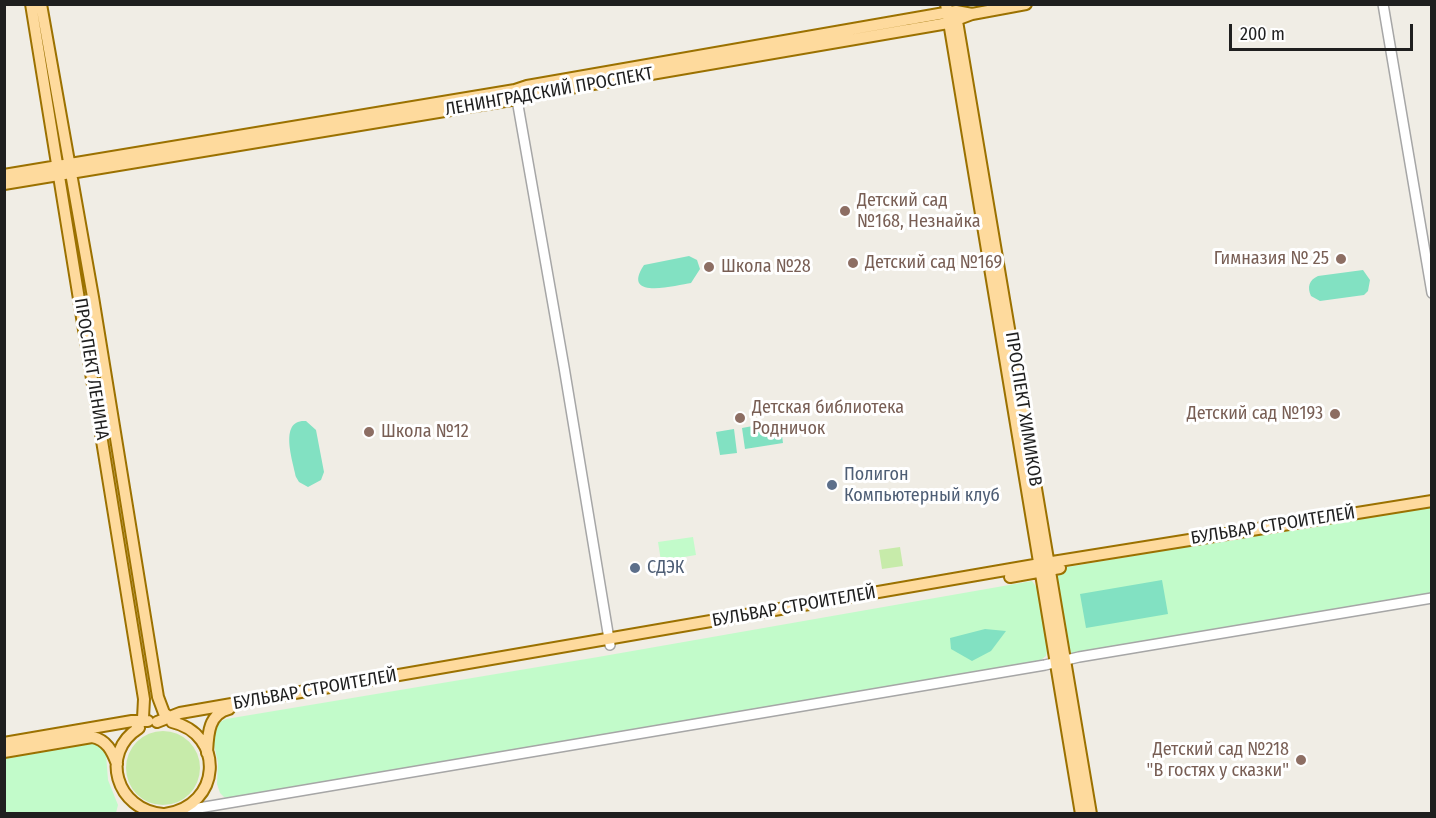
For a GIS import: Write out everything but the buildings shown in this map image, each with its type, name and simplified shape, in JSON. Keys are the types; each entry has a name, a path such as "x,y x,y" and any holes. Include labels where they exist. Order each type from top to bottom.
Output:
{"main road":[{"name":"ПРОСПЕКТ ЛЕНИНА","path":"31,4 143,688 145,712 142,720"},
{"name":"ПРОСПЕКТ ЛЕНИНА","path":"41,4 161,708 160,720"},
{"path":"951,13 972,14 1026,4"},
{"name":"ЛЕНИНГРАДСКИЙ ПРОСПЕКТ","path":"58,171 516,95 527,86 951,13"},
{"name":"ПРОСПЕКТ ХИМИКОВ","path":"951,13 1045,567 1082,813"},
{"path":"4,175 58,171"},
{"path":"4,184 58,171"},
{"name":"БУЛЬВАР СТРОИТЕЛЕЙ","path":"207,753 212,722 216,715 225,710 1045,567 1431,503"},
{"name":"БУЛЬВАР СТРОИТЕЛЕЙ","path":"4,743 142,720 160,720 235,703 609,642"},
{"name":"ПРОСПЕКТ ХИМИКОВ","path":"1060,662 1091,813"},
{"path":"117,764 125,742 142,720"},
{"path":"4,752 92,737 100,739 108,746 117,764 118,778 124,793 133,803 149,812 164,813 185,810 203,793 210,770 207,753 194,733 177,723 160,720 135,731"}],"street":[{"path":"1383,4 1431,293"},
{"path":"516,95 609,642"},
{"path":"185,810 1431,598"}],"green space":[{"path":"689,256 697,260 700,269 691,283 653,288 639,283 639,276 644,265"},
{"path":"1363,270 1370,280 1368,291 1364,295 1320,301 1311,296 1310,284 1318,276"},
{"path":"306,421 316,430 324,472 321,480 308,487 299,482 296,477 289,442 292,427 297,422"},
{"path":"780,421 783,443 745,449 742,428"},
{"path":"734,429 737,453 720,455 716,432"},
{"path":"1431,505 1431,598 1064,661 1050,570"},
{"path":"693,537 696,555 661,561 658,542"},
{"path":"900,547 903,566 882,569 879,550"},
{"path":"1162,580 1168,614 1086,628 1080,594"},
{"path":"1032,581 1039,591 1048,648 1046,656 1037,663 232,799 220,793 217,784 218,763 212,735 214,725 226,719"},
{"path":"985,629 1006,631 991,651 972,661 951,649 950,638"},
{"path":"163,731 177,734 189,742 197,754 200,768 197,782 189,794 177,802 163,805 149,802 137,794 129,782 126,768 129,754 137,742 149,734"},
{"path":"93,742 101,746 106,754 108,780 118,805 116,813 5,814 5,757"}],"place":[{"name":"Детский сад №168, Незнайка","path":"845,211"},
{"name":"Гимназия № 25","path":"1341,259"},
{"name":"Детский сад №169","path":"853,263"},
{"name":"Школа №28","path":"709,267"},
{"name":"Детский сад №193","path":"1335,414"},
{"name":"Детская библиотека Родничок","path":"740,418"},
{"name":"Школа №12","path":"369,432"},
{"name":"Полигон Компьютерный клуб","path":"832,485"},
{"name":"СДЭК","path":"635,568"},
{"name":"Детский сад №218 \"В гостях у сказки\"","path":"1301,760"}]}
